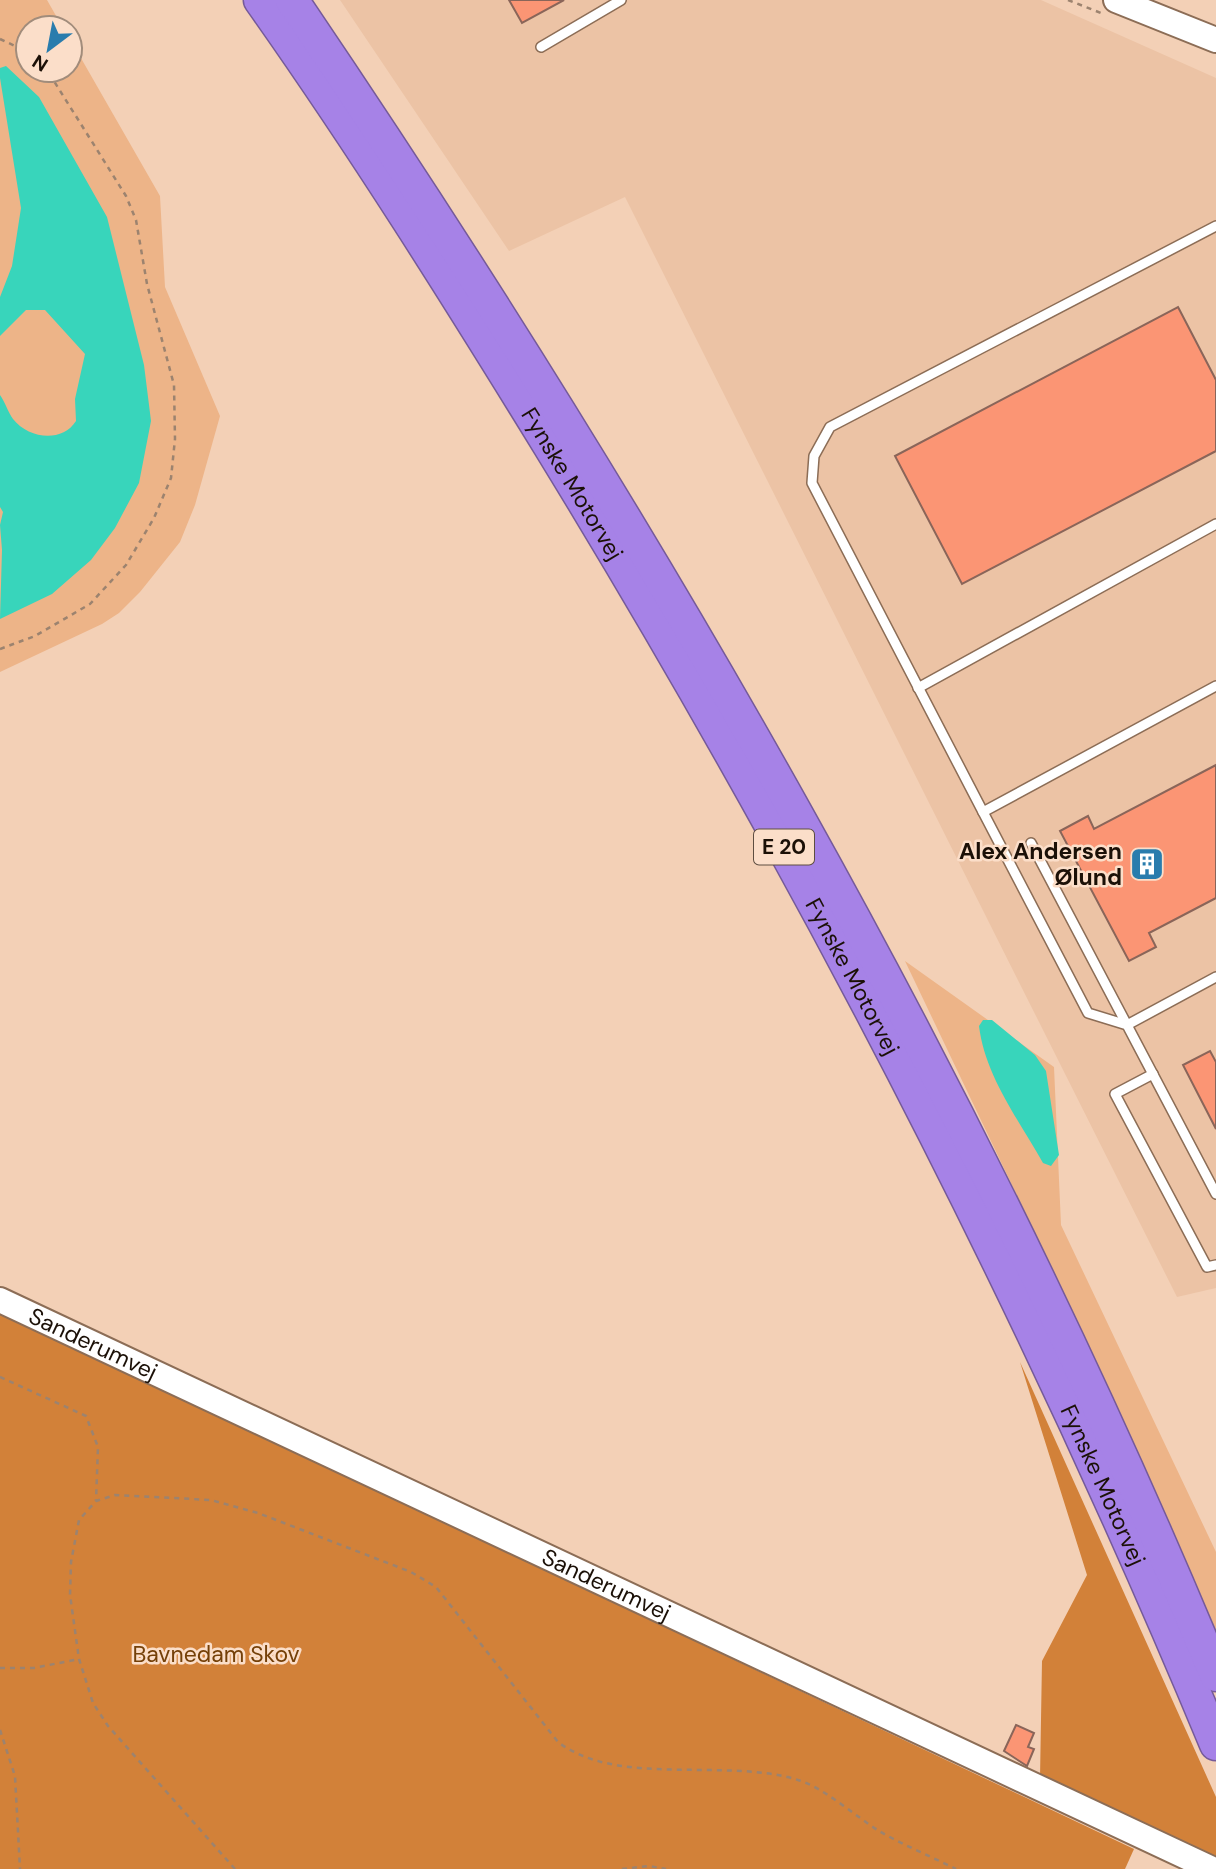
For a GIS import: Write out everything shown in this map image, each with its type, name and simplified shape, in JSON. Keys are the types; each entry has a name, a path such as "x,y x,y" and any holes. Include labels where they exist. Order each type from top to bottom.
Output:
{"highway":[{"name":"Fynske Motorvej","path":"260,0 366,156 496,359 639,591 814,900 968,1198 1070,1410 1162,1615 1216,1744"},
{"name":"Fynske Motorvej","path":"292,0 497,310 668,590 835,886 998,1199 1094,1399 1216,1675"}],"street":[{"path":"1116,0 1216,40"},
{"name":"Sanderumvej","path":"0,1300 1212,1869"}],"lane":[{"path":"541,47 621,0"},
{"path":"1216,226 830,427 814,456 812,483 1088,1013 1127,1026 1216,977"},
{"path":"918,688 1216,524"},
{"path":"982,812 1216,686"},
{"path":"1031,843 1216,1194"},
{"path":"1153,1074 1115,1094 1207,1267 1216,1265"}],"path":[{"path":"0,649 35,636 90,604 126,565 154,518 171,478 175,439 174,384 147,284 136,220 126,196 56,84"},
{"path":"0,1377 86,1416 98,1447 96,1501"},
{"path":"235,1869 108,1726 93,1703 79,1659 70,1595 71,1562 79,1520 96,1501 115,1495 211,1500 258,1513 411,1572 436,1587 558,1742 575,1755 611,1765 771,1773 801,1780 881,1832 956,1869"},
{"path":"0,1668 34,1668 79,1659"},
{"path":"0,1730 15,1776 20,1869"},
{"path":"622,1869 649,1866 666,1869"}],"shaded area":[{"path":"0,0 47,0 55,14 14,14 14,84 84,84 84,63 160,196 165,287 220,416 195,505 180,542 140,592 119,613 102,624 0,672"},
{"path":"340,0 1041,0 1216,78 1216,1288 1177,1297 625,197 509,251"},
{"path":"905,961 1054,1067 1061,1225 1216,1552 1216,1636 1105,1380"}],"green space":[{"name":"Bavnedam Skov","path":"0,1312 1134,1849 1125,1869 0,1869"},
{"path":"1020,1362 1216,1797 1216,1859 1040,1778 1042,1661 1087,1575"}],"water":[{"path":"6,66 14,74 14,84 25,84 39,97 107,217 144,365 151,421 139,483 115,528 91,560 52,594 0,619 0,525 3,512 0,507 0,395 13,419 28,431 45,436 63,433 76,421 75,399 85,354 45,310 26,310 0,336 0,297 12,266 21,208 0,68"},
{"path":"983,1020 992,1020 1035,1055 1046,1071 1059,1155 1051,1166 1043,1163 996,1080 982,1044 979,1026"}],"building":[{"path":"509,0 564,0 522,23"},
{"path":"1178,307 1216,380 1216,451 962,584 895,456"},
{"name":"Alex Andersen Ølund","path":"1216,765 1216,898 1149,933 1156,947 1129,961 1060,831 1088,816 1094,829"},
{"path":"1210,1051 1216,1062 1216,1129 1183,1065"},
{"path":"1016,1725 1034,1733 1028,1747 1034,1749 1027,1766 1004,1751"}],"place":[{"name":"Alex Andersen Ølund","path":"1147,864"}]}
